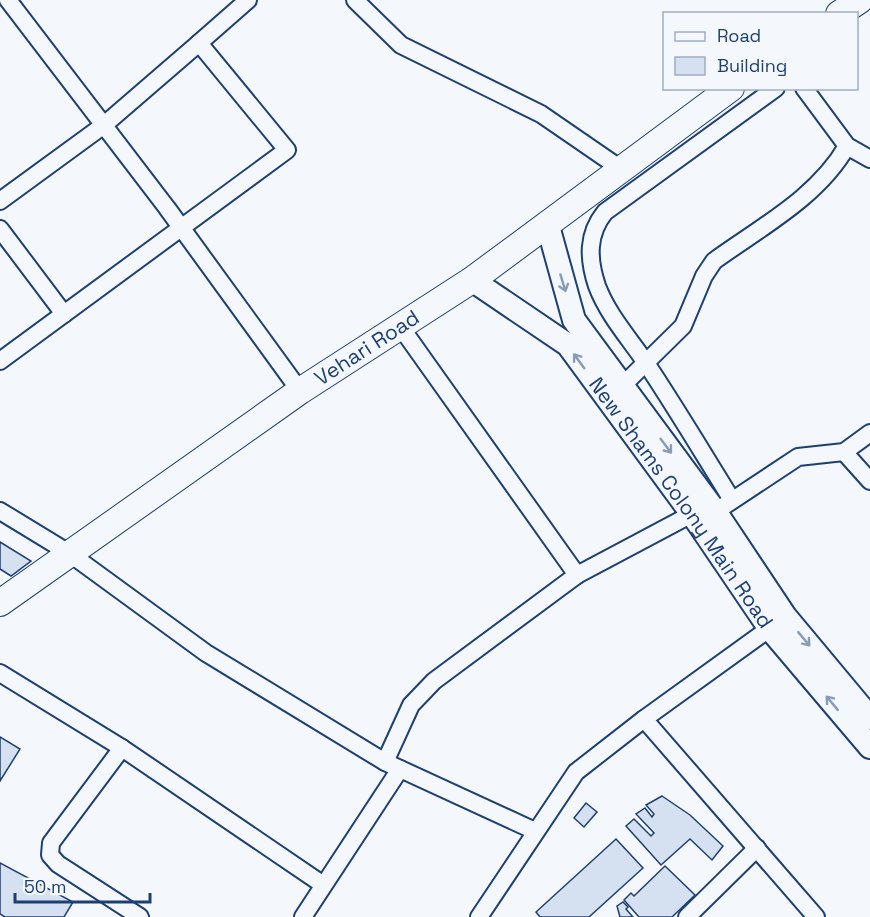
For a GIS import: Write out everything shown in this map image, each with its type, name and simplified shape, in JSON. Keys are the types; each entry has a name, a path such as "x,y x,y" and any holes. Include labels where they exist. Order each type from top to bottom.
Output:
{"main road":[{"path":"842,12 860,0"},
{"name":"Vehari Road","path":"0,603 300,391 472,280 548,226 728,90"},
{"name":"New Shams Colony Main Road","path":"548,226 574,321 614,394"},
{"name":"New Shams Colony Main Road","path":"472,280 568,345 614,394 709,512 777,622 870,747"},
{"name":"New Shams Colony Main Road","path":"777,622 870,718"}],"street":[{"path":"8,0 181,226 300,391"},
{"path":"0,201 104,125 248,0"},
{"path":"355,0 401,45 541,114 621,170"},
{"path":"0,361 287,150 199,42"},
{"path":"709,512 646,363 610,314 597,285 590,239 594,225 604,212 773,90"},
{"path":"805,90 847,146 870,159"},
{"path":"614,394 683,326 695,303 704,276 714,261 818,186 834,169 847,146"},
{"path":"0,230 64,314"},
{"path":"400,326 577,575"},
{"path":"303,917 393,766 411,705 434,681 577,575 709,512 798,457 844,452 870,433"},
{"path":"844,452 870,481"},
{"path":"0,511 69,553 206,652 393,766 535,831"},
{"path":"479,917 576,772 644,719 777,622"},
{"path":"0,673 122,748 322,884"},
{"path":"644,719 816,917"},
{"path":"122,748 51,843 50,855 58,864 140,917"},
{"path":"687,917 757,848"}],"building":[{"path":"0,542 31,561 11,576 0,569"},
{"path":"0,737 20,749 0,781"},
{"path":"662,796 690,815 723,846 712,860 690,839 661,865 626,826 634,819 651,836 654,833 636,814 645,808 652,817 654,814 646,805"},
{"path":"586,803 597,812 584,827 574,818"},
{"path":"616,839 643,868 589,917 540,917 536,912"},
{"path":"0,863 73,902 64,917 5,917 0,914"},
{"path":"665,866 695,895 672,917 639,917 624,900 631,893 634,896"},
{"path":"623,902 633,917 620,917 617,906"}]}
